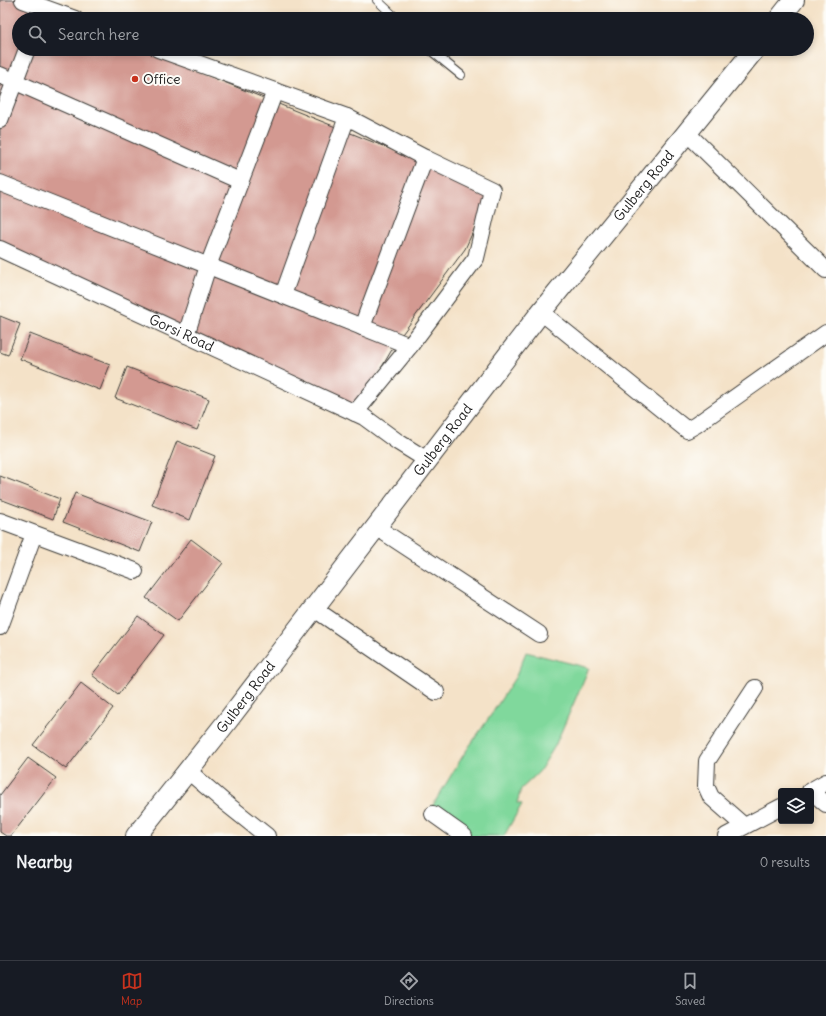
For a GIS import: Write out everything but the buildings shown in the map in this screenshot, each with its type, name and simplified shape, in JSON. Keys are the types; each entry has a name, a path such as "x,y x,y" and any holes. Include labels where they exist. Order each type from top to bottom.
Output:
{"street":[{"path":"23,0 40,12"},
{"path":"785,12 794,0"},
{"path":"0,120 7,79 22,56"},
{"path":"178,56 347,118 492,190 476,258 359,415"},
{"name":"Gulberg Road","path":"136,836 225,724 541,312 749,56"},
{"path":"7,79 240,181"},
{"path":"186,335 208,266 275,91"},
{"path":"283,295 347,118"},
{"path":"687,133 826,270"},
{"path":"362,327 425,158"},
{"path":"0,183 410,346"},
{"name":"Gorsi Road","path":"0,249 359,415 427,460"},
{"path":"541,312 687,430 826,333"},
{"path":"0,521 135,571"},
{"path":"376,527 540,634"},
{"path":"0,627 34,534"},
{"path":"313,608 436,692"},
{"path":"744,826 711,797 706,786 707,761 755,688"},
{"path":"187,770 267,836"},
{"path":"814,789 826,782"},
{"path":"814,794 826,804"},
{"path":"726,836 778,809"},
{"path":"433,814 464,836"}],"lane":[{"path":"377,0 390,12"},
{"path":"438,56 461,74"}],"green space":[{"path":"526,652 589,668 555,746 539,772 521,789 517,803 522,804 504,836 471,836 430,810 464,754 516,676"}],"place":[{"name":"Office","path":"135,79"}]}
